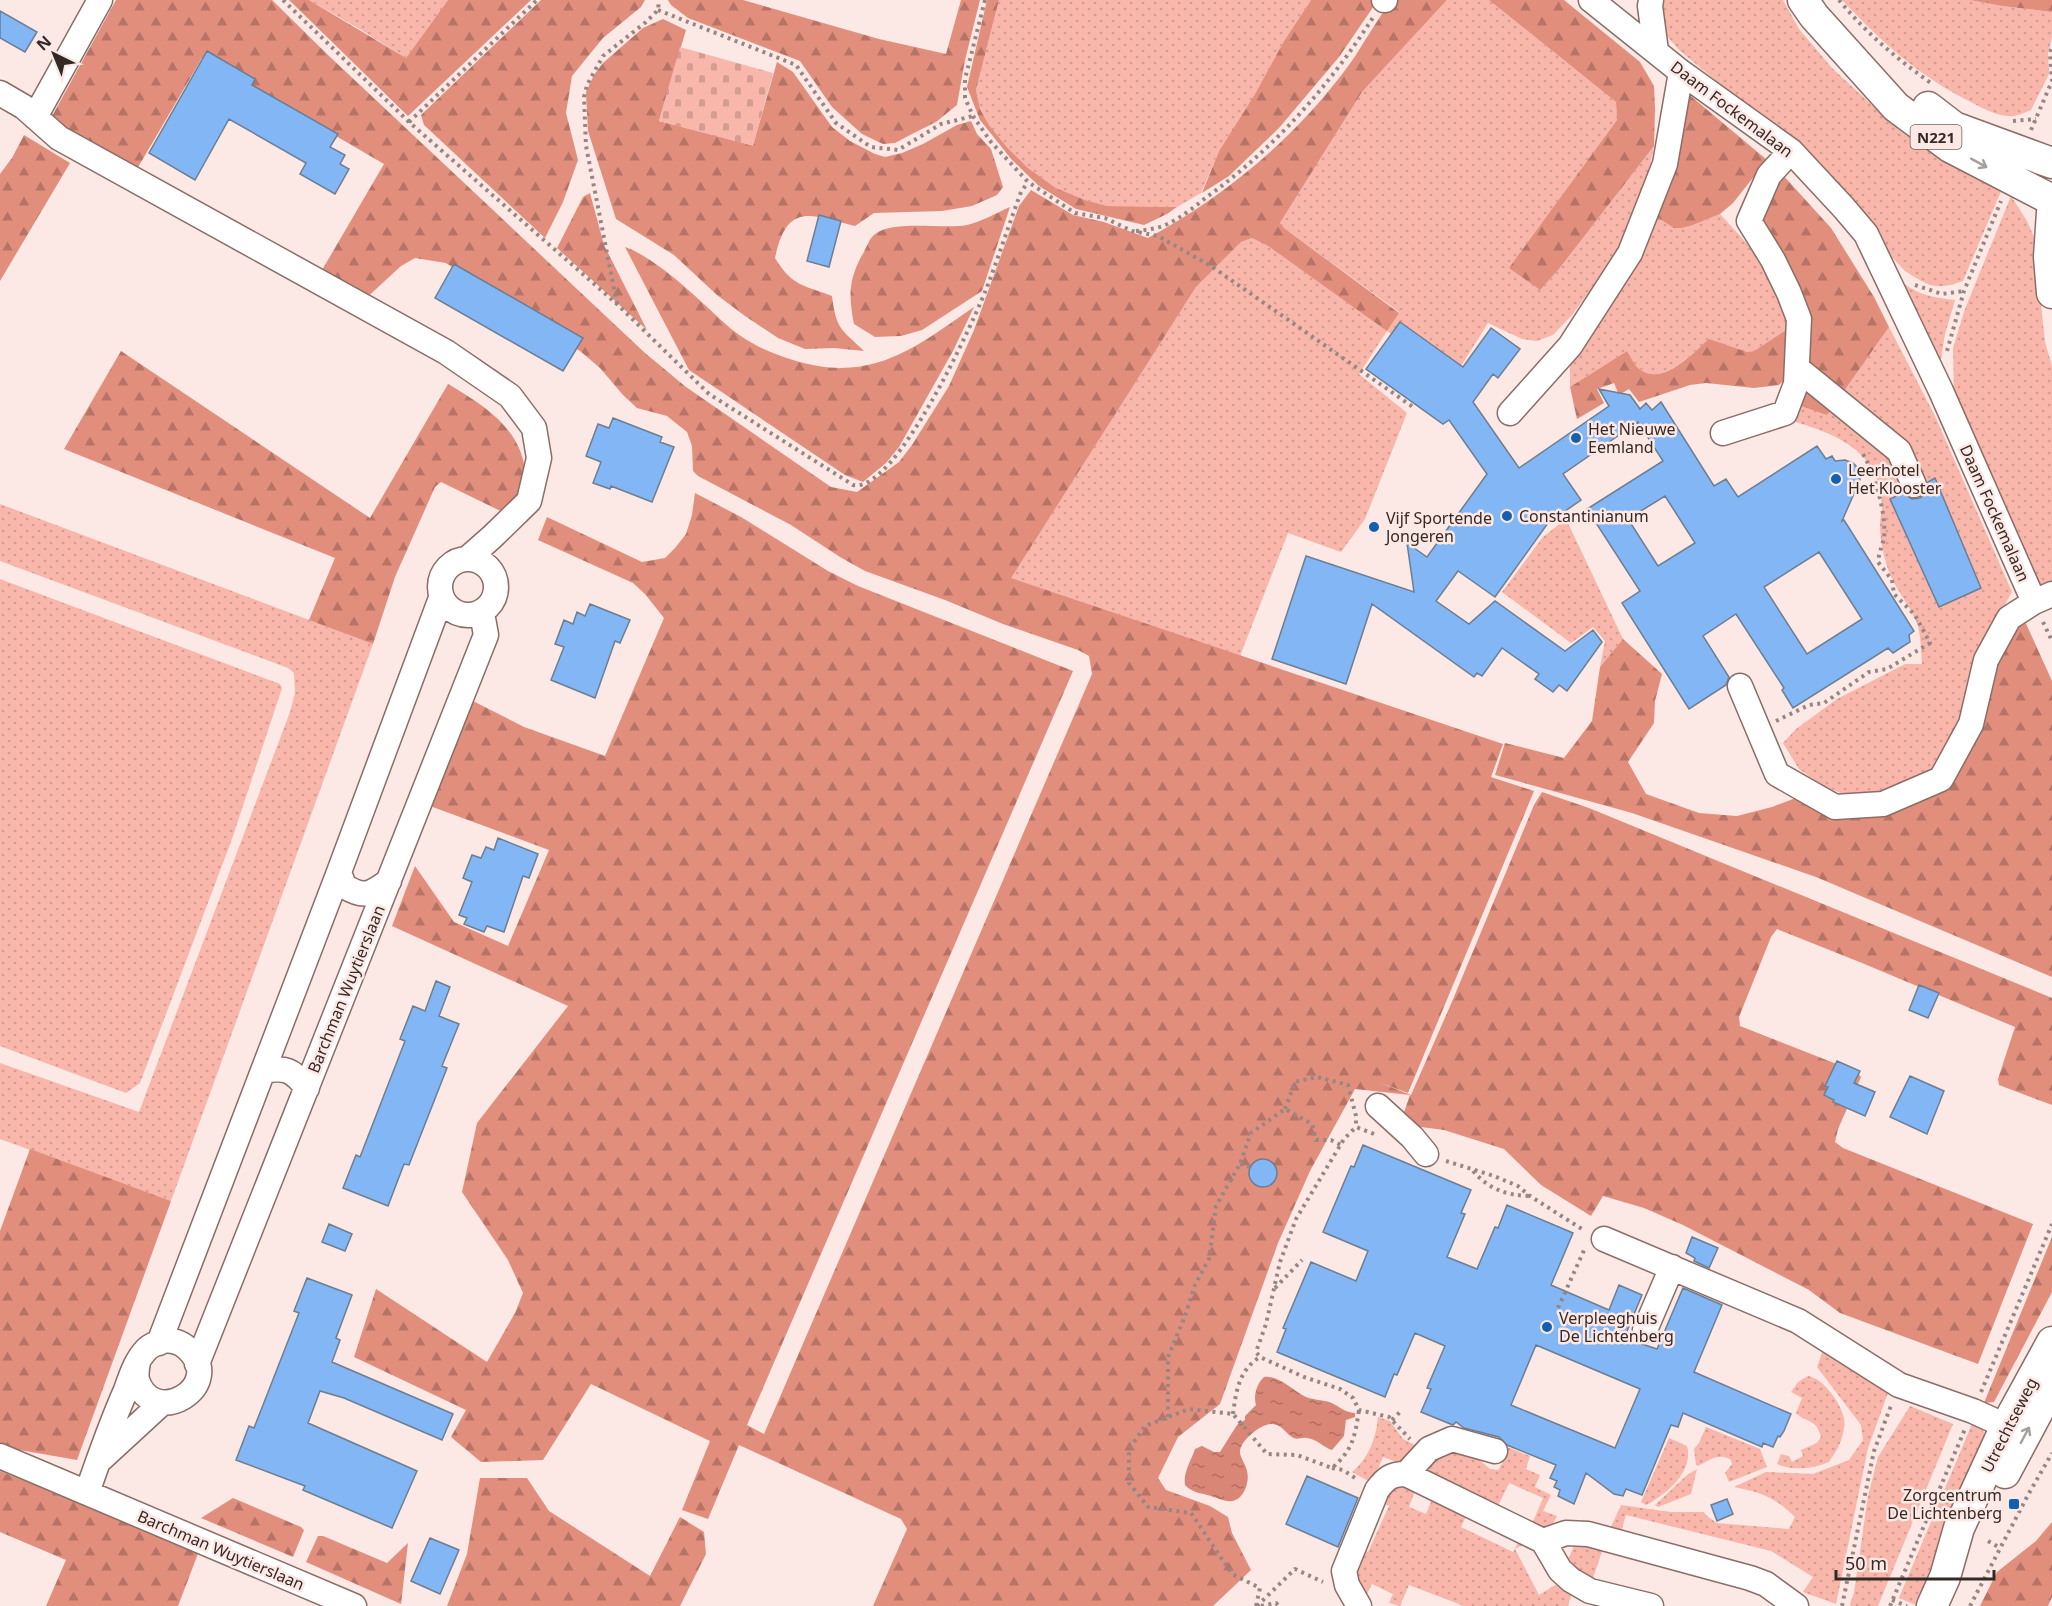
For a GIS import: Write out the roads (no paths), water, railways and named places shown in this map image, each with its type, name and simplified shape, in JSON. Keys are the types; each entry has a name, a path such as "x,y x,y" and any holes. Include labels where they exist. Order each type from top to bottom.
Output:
{"main road":[{"name":"N221","path":"1803,0 1840,45 1890,78 1954,127 2016,166 2052,201"},
{"name":"N221","path":"2016,166 2052,163"},
{"path":"2052,212 2049,257 2052,293"},
{"name":"Utrechtseweg","path":"1945,1577 1971,1538 2042,1400 2052,1342"},
{"name":"Utrechtseweg","path":"1932,1606 1945,1577 1959,1528 2006,1426 2042,1400"}],"street":[{"path":"35,117 99,0"},
{"name":"Daam Fockemalaan","path":"1591,0 1682,72 1791,151 1866,234 2043,598"},
{"path":"1651,0 1656,51"},
{"path":"1510,413 1570,346 1630,253 1665,164 1682,72"},
{"path":"0,93 24,107 59,138 446,352 510,396 534,428 539,458 529,501 467,559"},
{"path":"1723,433 1785,413 1796,384 1798,319 1777,268 1749,221 1769,175 1791,151"},
{"path":"1797,368 1899,451 1914,485"},
{"path":"462,559 467,559 478,560 492,570 498,585 494,601 482,613 471,616 459,615 448,608 441,598 440,582 447,567 462,559"},
{"name":"Barchman Wuytierslaan","path":"87,1493 106,1436 138,1362 148,1347 159,1343 441,598"},
{"path":"1740,686 1777,774 1835,807 1884,804 1941,779 1971,724 1986,660 2009,618 2043,598"},
{"name":"Barchman Wuytierslaan","path":"98,1461 162,1403 180,1401 194,1390 199,1373 197,1364 486,635 482,613"},
{"path":"339,872 344,886 358,894 373,892 389,880"},
{"path":"262,1071 280,1068 296,1074 307,1088"},
{"path":"1367,1111 1412,1137 1426,1154"},
{"path":"1597,1236 1798,1321 1899,1385 1973,1411 2006,1426"},
{"path":"1645,1330 1672,1267"},
{"path":"159,1343 164,1341 182,1343 195,1356 197,1364"},
{"path":"138,1362 137,1380 146,1395 162,1403"},
{"path":"1406,1474 1416,1466 1429,1449 1452,1439 1495,1451"},
{"name":"Barchman Wuytierslaan","path":"0,1456 354,1606"},
{"path":"1376,1606 1368,1604 1360,1606 1347,1585 1344,1571 1377,1490 1385,1479 1395,1474 1406,1474 1543,1541 1560,1570 1571,1580 1590,1591 1651,1606"},
{"path":"1543,1541 1566,1533 1588,1534 1750,1578 1766,1584 1796,1606"}],"water":[{"path":"1264,1377 1275,1378 1306,1397 1329,1402 1355,1413 1355,1417 1346,1420 1344,1436 1332,1450 1311,1439 1294,1438 1275,1424 1266,1425 1257,1430 1244,1441 1240,1450 1248,1480 1243,1494 1236,1500 1225,1501 1188,1488 1185,1485 1185,1476 1195,1449 1202,1446 1214,1452 1220,1452 1237,1425 1245,1420 1245,1416 1256,1405 1256,1390"}],"place":[{"name":"Het Nieuwe Eemland","path":"1576,438"},
{"name":"Leerhotel Het Klooster","path":"1836,479"},
{"name":"Constantinianum","path":"1507,516"},
{"name":"Vijf Sportende Jongeren","path":"1374,527"},
{"name":"Verpleeghuis De Lichtenberg","path":"1547,1327"},
{"name":"Zorgcentrum De Lichtenberg","path":"2014,1504"}]}
